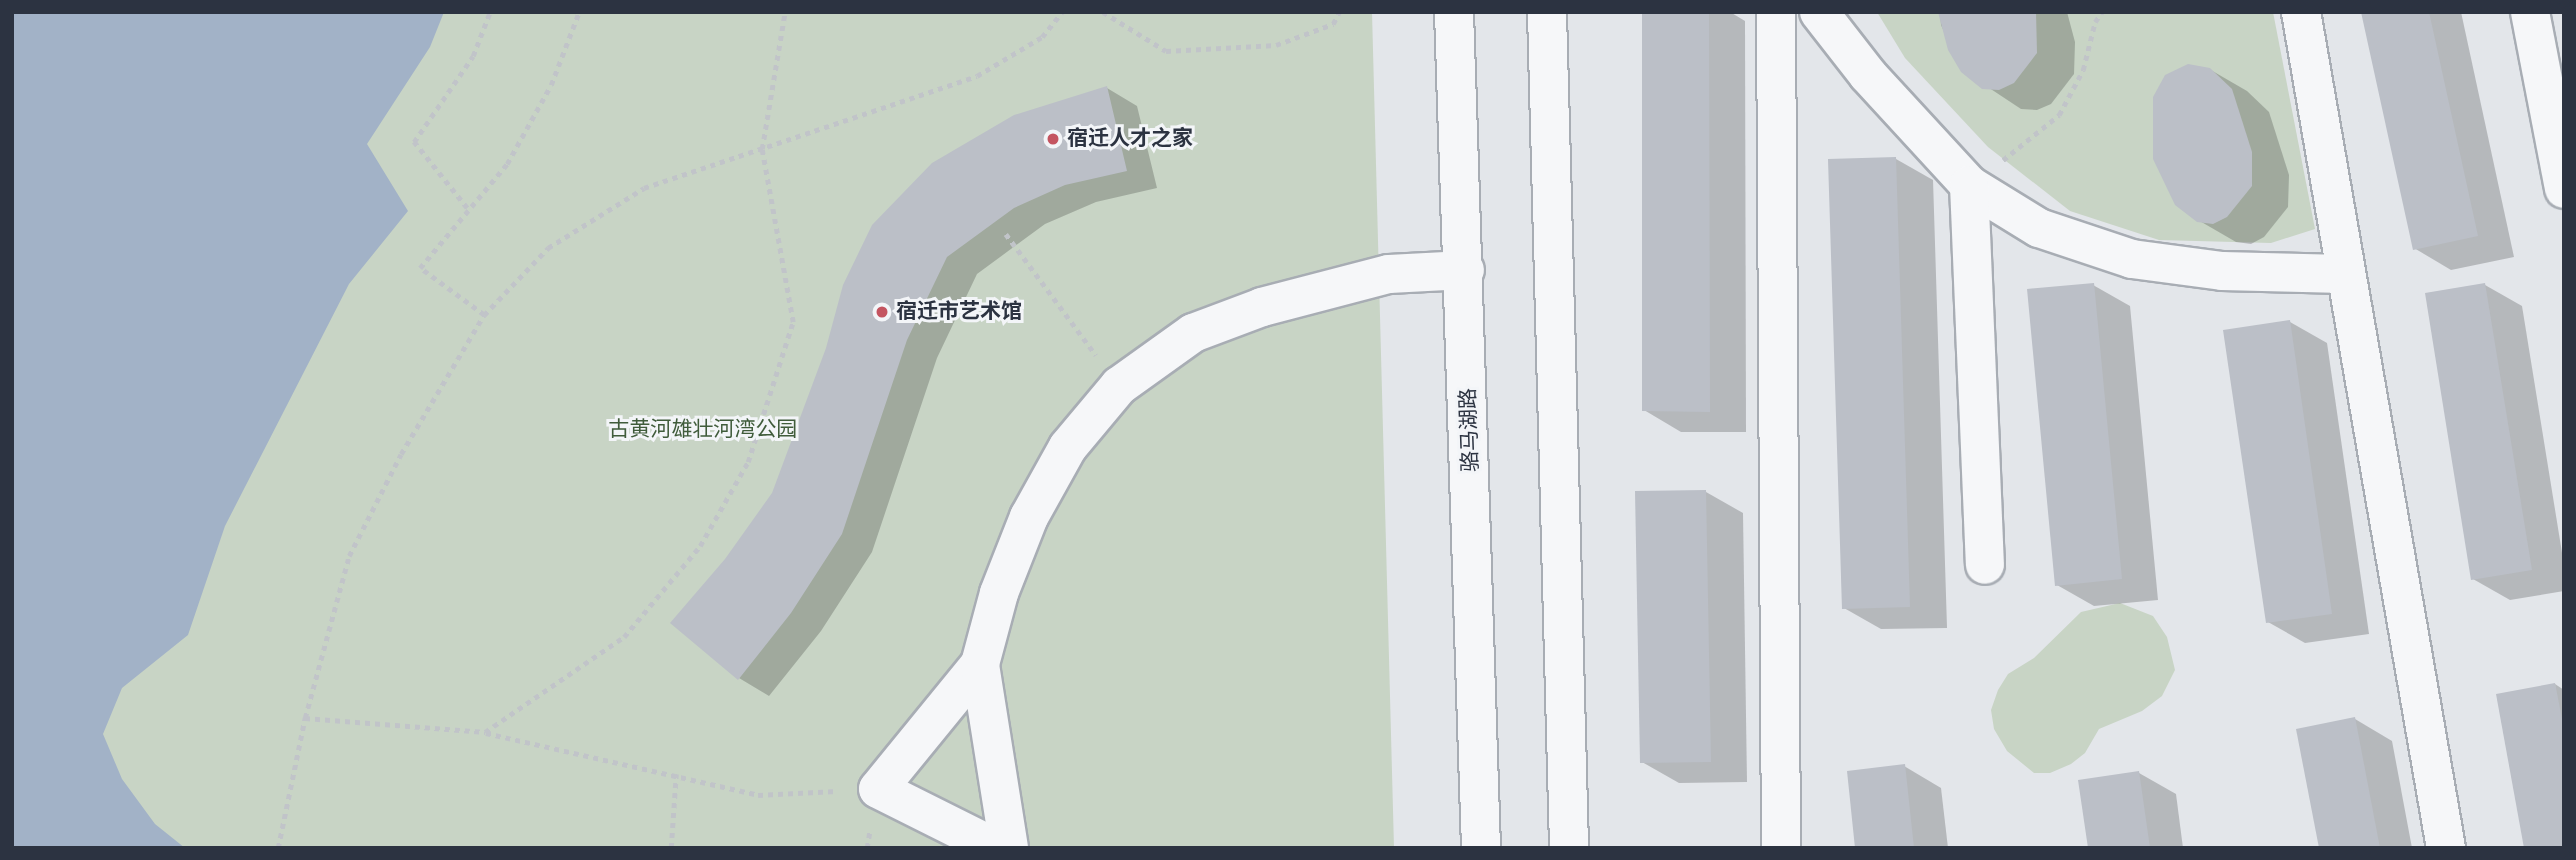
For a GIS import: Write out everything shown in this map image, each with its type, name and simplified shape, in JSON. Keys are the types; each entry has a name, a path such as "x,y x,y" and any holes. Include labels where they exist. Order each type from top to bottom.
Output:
{"street":[{"name":"骆马湖路","path":"1454,12 1465,270 1481,848"},
{"path":"1547,12 1569,848"},
{"path":"1776,12 1781,848"},
{"path":"1819,12 1868,75 1969,185 2039,228 2132,259 2222,271 2344,275"},
{"path":"2301,12 2344,275 2446,848"},
{"path":"2530,12 2564,189"},
{"path":"1969,185 1985,565"},
{"path":"1009,848 980,664 999,593 1029,517 1068,447 1119,386 1193,332 1262,307 1389,274 1465,270"},
{"path":"980,664 878,789 996,848"}],"path":[{"path":"467,208 414,142 473,56 490,12"},
{"path":"484,315 420,268 467,208 507,164 551,85 579,12"},
{"path":"485,732 624,637 700,546 748,462 793,322 762,149 785,12"},
{"path":"278,848 278,834 305,718 349,556 401,454 484,315 548,248 644,188 977,76 1042,37 1062,12"},
{"path":"1103,12 1166,51 1276,45 1333,24 1339,12"},
{"path":"1969,185 2059,115 2083,70 2095,22 2102,12"},
{"path":"1006,233 1119,386"},
{"path":"305,718 485,732 758,795 878,789"},
{"path":"671,848 676,774"}],"green space":[{"name":"古黄河雄壮河湾公园","path":"12,12 1372,12 1394,848 12,848"},
{"path":"1877,12 2273,12 2315,229 2271,243 2159,240 2070,211 1988,147 1905,58"},
{"path":"2120,603 2153,616 2167,637 2175,670 2162,696 2142,711 2099,729 2085,753 2071,764 2050,773 2034,773 2007,751 1994,729 1991,710 1998,690 2008,674 2034,658 2081,612"}],"water":[{"path":"12,12 444,12 430,47 367,144 408,211 349,284 225,526 188,635 122,688 103,734 122,779 155,824 185,848 12,848"}],"building":[{"path":"1642,12 1709,12 1710,412 1642,411"},
{"path":"1938,12 2036,12 2037,53 2014,83 1999,90 1982,89 1961,72 1948,50"},
{"path":"2361,12 2429,12 2478,236 2413,250"},
{"path":"2188,64 2210,68 2232,89 2252,152 2252,186 2227,217 2213,224 2197,222 2175,205 2153,159 2153,97 2165,75"},
{"path":"1107,86 1127,171 1065,185 1014,208 947,257 907,340 842,534 791,613 738,680 670,623 725,559 772,493 826,348 843,285 872,225 932,163 1014,115"},
{"path":"1896,157 1910,607 1842,609 1828,159"},
{"path":"2094,283 2122,579 2055,586 2027,289"},
{"path":"2485,283 2532,570 2471,580 2425,293"},
{"path":"2290,320 2332,614 2266,623 2223,330"},
{"path":"1706,490 1711,762 1640,763 1635,491"},
{"path":"2555,683 2564,729 2564,848 2524,848 2496,694"},
{"path":"2355,717 2380,848 2319,848 2296,729"},
{"path":"1905,764 1914,848 1855,848 1847,771"},
{"path":"2139,771 2150,848 2088,848 2078,780"}],"place":[{"name":"宿迁人才之家","path":"1053,139"},
{"name":"宿迁市艺术馆","path":"882,312"}]}
